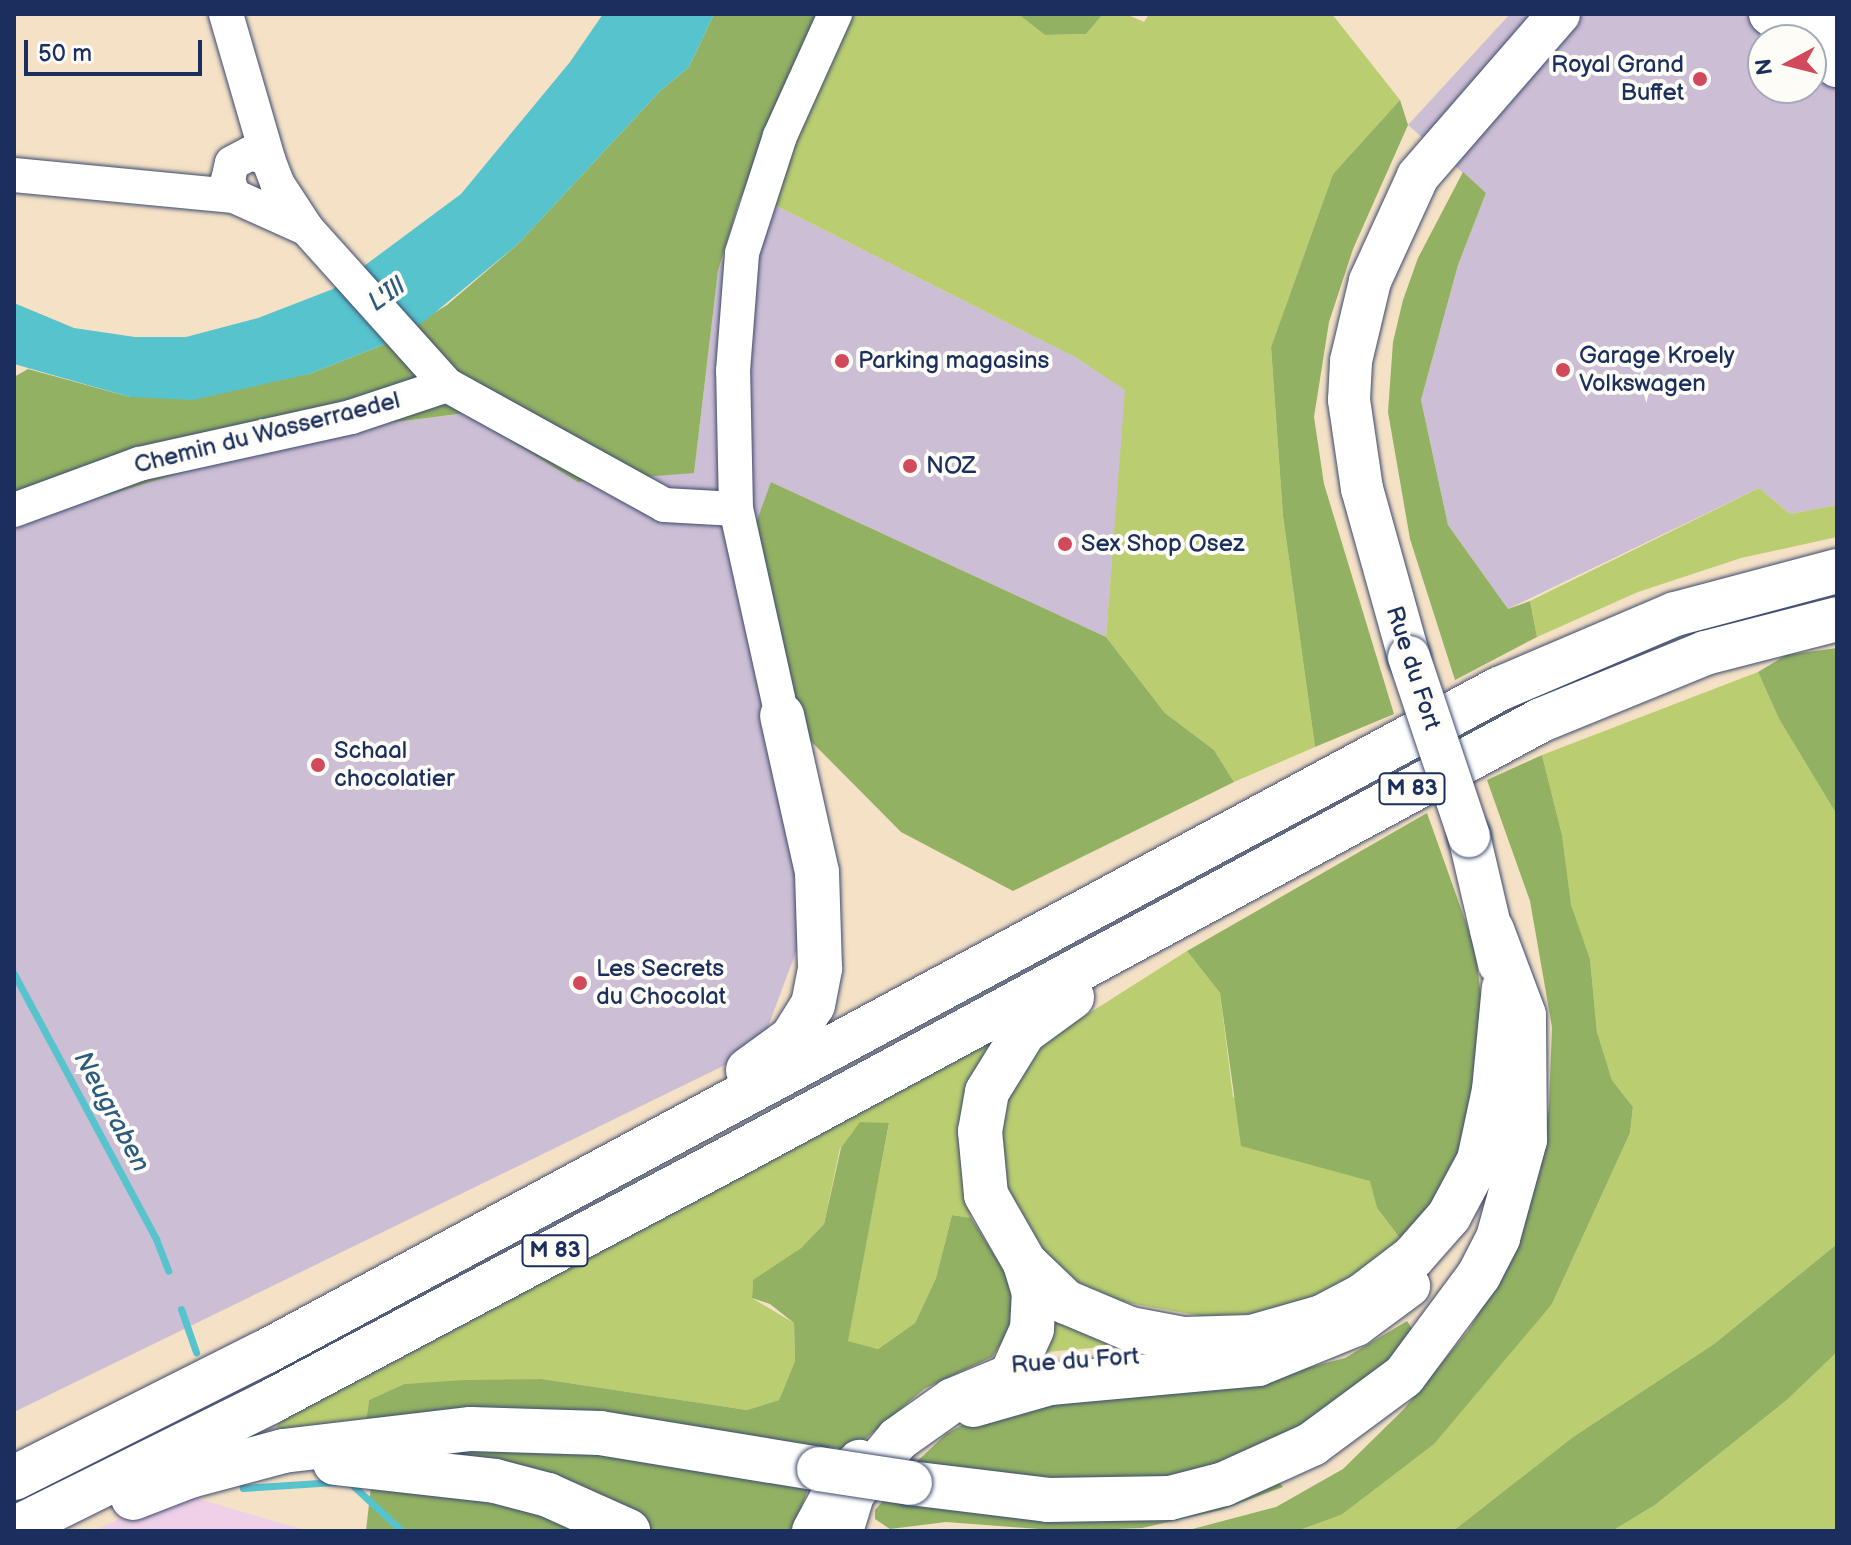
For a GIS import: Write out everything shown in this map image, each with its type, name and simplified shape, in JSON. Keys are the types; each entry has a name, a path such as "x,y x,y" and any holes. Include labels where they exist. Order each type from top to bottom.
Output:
{"highway":[{"name":"M 83","path":"14,1478 265,1352 1499,689 1675,614 1837,571"},
{"name":"M 83","path":"14,1529 268,1403 1541,720 1705,653 1837,619"},
{"path":"693,1124 724,1084 792,1038 813,1005 820,968 817,872 782,716"},
{"path":"61,1531 149,1491 229,1464 397,1434 534,1428 600,1433 910,1483 1048,1500 1170,1498 1224,1484 1312,1444 1404,1376 1430,1346 1492,1251 1525,1140 1524,1015 1492,930"},
{"path":"843,1531 852,1494 898,1439 953,1400 1011,1376 1032,1329 1034,1293 1025,1263 986,1195 980,1131 987,1092 1024,1032 1076,994 1090,963"},
{"path":"1025,1263 1066,1302 1130,1329 1184,1339 1252,1337 1322,1317 1362,1296 1413,1257 1449,1216 1479,1160 1494,1090 1504,987"},
{"path":"229,1464 259,1470 344,1462 441,1471 548,1495 628,1531"}],"main road":[{"name":"Rue du Fort","path":"843,1531 865,1495 905,1452 935,1424 980,1402 1065,1382 1258,1365 1356,1325 1417,1280 1449,1247 1485,1193 1497,1161 1508,1099 1511,1065 1504,987 1469,836 1382,570 1354,440 1351,361 1366,294 1386,237 1418,176 1559,14"},
{"path":"1819,14 1837,28"},
{"name":"Rue du Fort","path":"813,1531 840,1481 881,1436 932,1394 994,1367 1062,1357 1255,1351 1356,1325"}],"street":[{"path":"226,14 251,103 251,178 307,229 414,344 447,385 664,505 736,509"},
{"path":"782,716 736,509 733,371 742,253 780,136 835,14"},
{"path":"14,175 180,188 251,178"},
{"name":"Chemin du Wasserraedel","path":"14,510 139,464 351,417 447,385"}],"shaded area":[{"path":"1510,14 1837,14 1837,505 1790,514 1759,488 1508,609 1448,525 1421,400 1458,265 1486,193 1408,125"},
{"path":"747,191 1075,357 1126,390 1106,637 771,482 814,904 760,1048 14,1412 14,528 53,512 310,433 467,413 694,473 718,271"},
{"path":"178,1493 308,1531 93,1531"}],"green space":[{"path":"714,14 820,14 739,202 718,271 694,473 578,482 466,413 310,433 53,512 14,528 14,377 28,369 130,397 309,374 383,345 447,305 518,244 660,91 689,67"},
{"path":"820,14 1018,14 1045,35 1086,34 1103,14 1126,14 1144,22 1149,14 1332,14 1400,100 1333,174 1271,347 1283,516 1315,747 1234,782 1214,750 1165,713 1106,637 1125,390 1075,357 747,191"},
{"path":"1018,14 1103,14 1086,34 1045,35"},
{"path":"1400,100 1408,125 1353,249 1329,322 1314,417 1324,484 1394,714 1315,747 1283,516 1271,347 1333,174"},
{"path":"1463,172 1486,193 1458,265 1421,400 1448,525 1508,609 1530,601 1537,637 1455,680 1410,539 1388,412 1393,342 1403,300 1418,258"},
{"path":"771,482 1106,637 1165,713 1214,750 1234,782 1013,891 901,832 774,704 744,556"},
{"path":"1759,488 1790,514 1837,505 1837,537 1741,558 1638,592 1537,637 1530,601"},
{"path":"1837,648 1837,815 1779,719 1758,672 1786,655"},
{"path":"1758,672 1779,719 1837,815 1837,1244 1714,1344 1573,1437 1453,1531 1297,1531 1341,1515 1552,1304 1630,1133 1633,1107 1612,1080 1597,1032 1590,959 1570,905 1562,835 1542,755"},
{"path":"1542,755 1562,835 1571,905 1590,959 1597,1032 1612,1080 1633,1107 1630,1133 1552,1304 1434,1444 1341,1515 1297,1531 1185,1531 1276,1507 1343,1469 1403,1410 1468,1331 1508,1264 1539,1168 1549,1107 1552,1027 1530,901 1487,780"},
{"path":"1427,813 1475,948 1486,1037 1452,1178 1403,1242 1377,1208 1370,1181 1241,1146 1220,993 1187,951"},
{"path":"1187,951 1220,993 1233,1097 1346,1173 1371,1181 1377,1208 1403,1242 1360,1281 1286,1313 1201,1316 1112,1300 1045,1265 1001,1183 1002,1097 1018,1067 1047,1040"},
{"path":"1010,1025 964,1170 971,1218 952,1215 936,1278 915,1323 878,1349 847,1341 889,1124 840,1148 824,1224 801,1248 753,1281 752,1298 794,1323 795,1361 779,1400 747,1410 542,1379 404,1384 369,1400 366,1422 274,1438 279,1421"},
{"path":"860,1122 889,1123 848,1341 878,1349 915,1323 936,1278 952,1215 971,1218 1016,1289 1013,1326 992,1357 924,1389 852,1450 710,1434 366,1422 369,1400 404,1384 465,1380 542,1379 747,1410 779,1400 795,1361 794,1323 770,1304 752,1298 753,1280 801,1248 824,1224 841,1148"},
{"path":"1837,1244 1837,1352 1788,1399 1655,1505 1612,1531 1453,1531 1573,1437 1714,1344"},
{"path":"1047,1299 1136,1344 1035,1353"},
{"path":"1407,1321 1419,1339 1271,1449 1131,1490 909,1469 946,1434 1001,1404 1268,1378 1345,1358"},
{"path":"1837,1352 1837,1531 1612,1531 1655,1505 1788,1399"},
{"path":"544,1441 808,1488 794,1531 652,1531 630,1514 437,1456 438,1446"},
{"path":"411,1476 594,1531 366,1531 372,1477"},
{"path":"1276,1478 1283,1487 1221,1510 1142,1528 1066,1531 946,1522 890,1529 875,1519 875,1510 887,1496"}],"water":[{"name":"L'Ill","path":"603,14 714,14 689,67 660,91 518,244 426,320 383,345 309,374 193,400 130,397 14,364 14,303 74,328 135,337 186,337 258,318 333,289 461,194 570,62"}],"waterway":[{"name":"Neugraben","path":"14,974 156,1239 168,1271"},
{"path":"181,1309 196,1352"},
{"name":"Neugraben","path":"240,1477 243,1488 335,1482"},
{"name":"Neugraben","path":"348,1481 402,1531"}],"place":[{"name":"Royal Grand Buffet","path":"1700,79"},
{"name":"Parking magasins","path":"842,361"},
{"name":"Garage Kroely Volkswagen","path":"1563,370"},
{"name":"NOZ","path":"910,466"},
{"name":"Sex Shop Osez","path":"1065,544"},
{"name":"Schaal chocolatier","path":"318,765"},
{"name":"Les Secrets du Chocolat","path":"580,983"}]}
